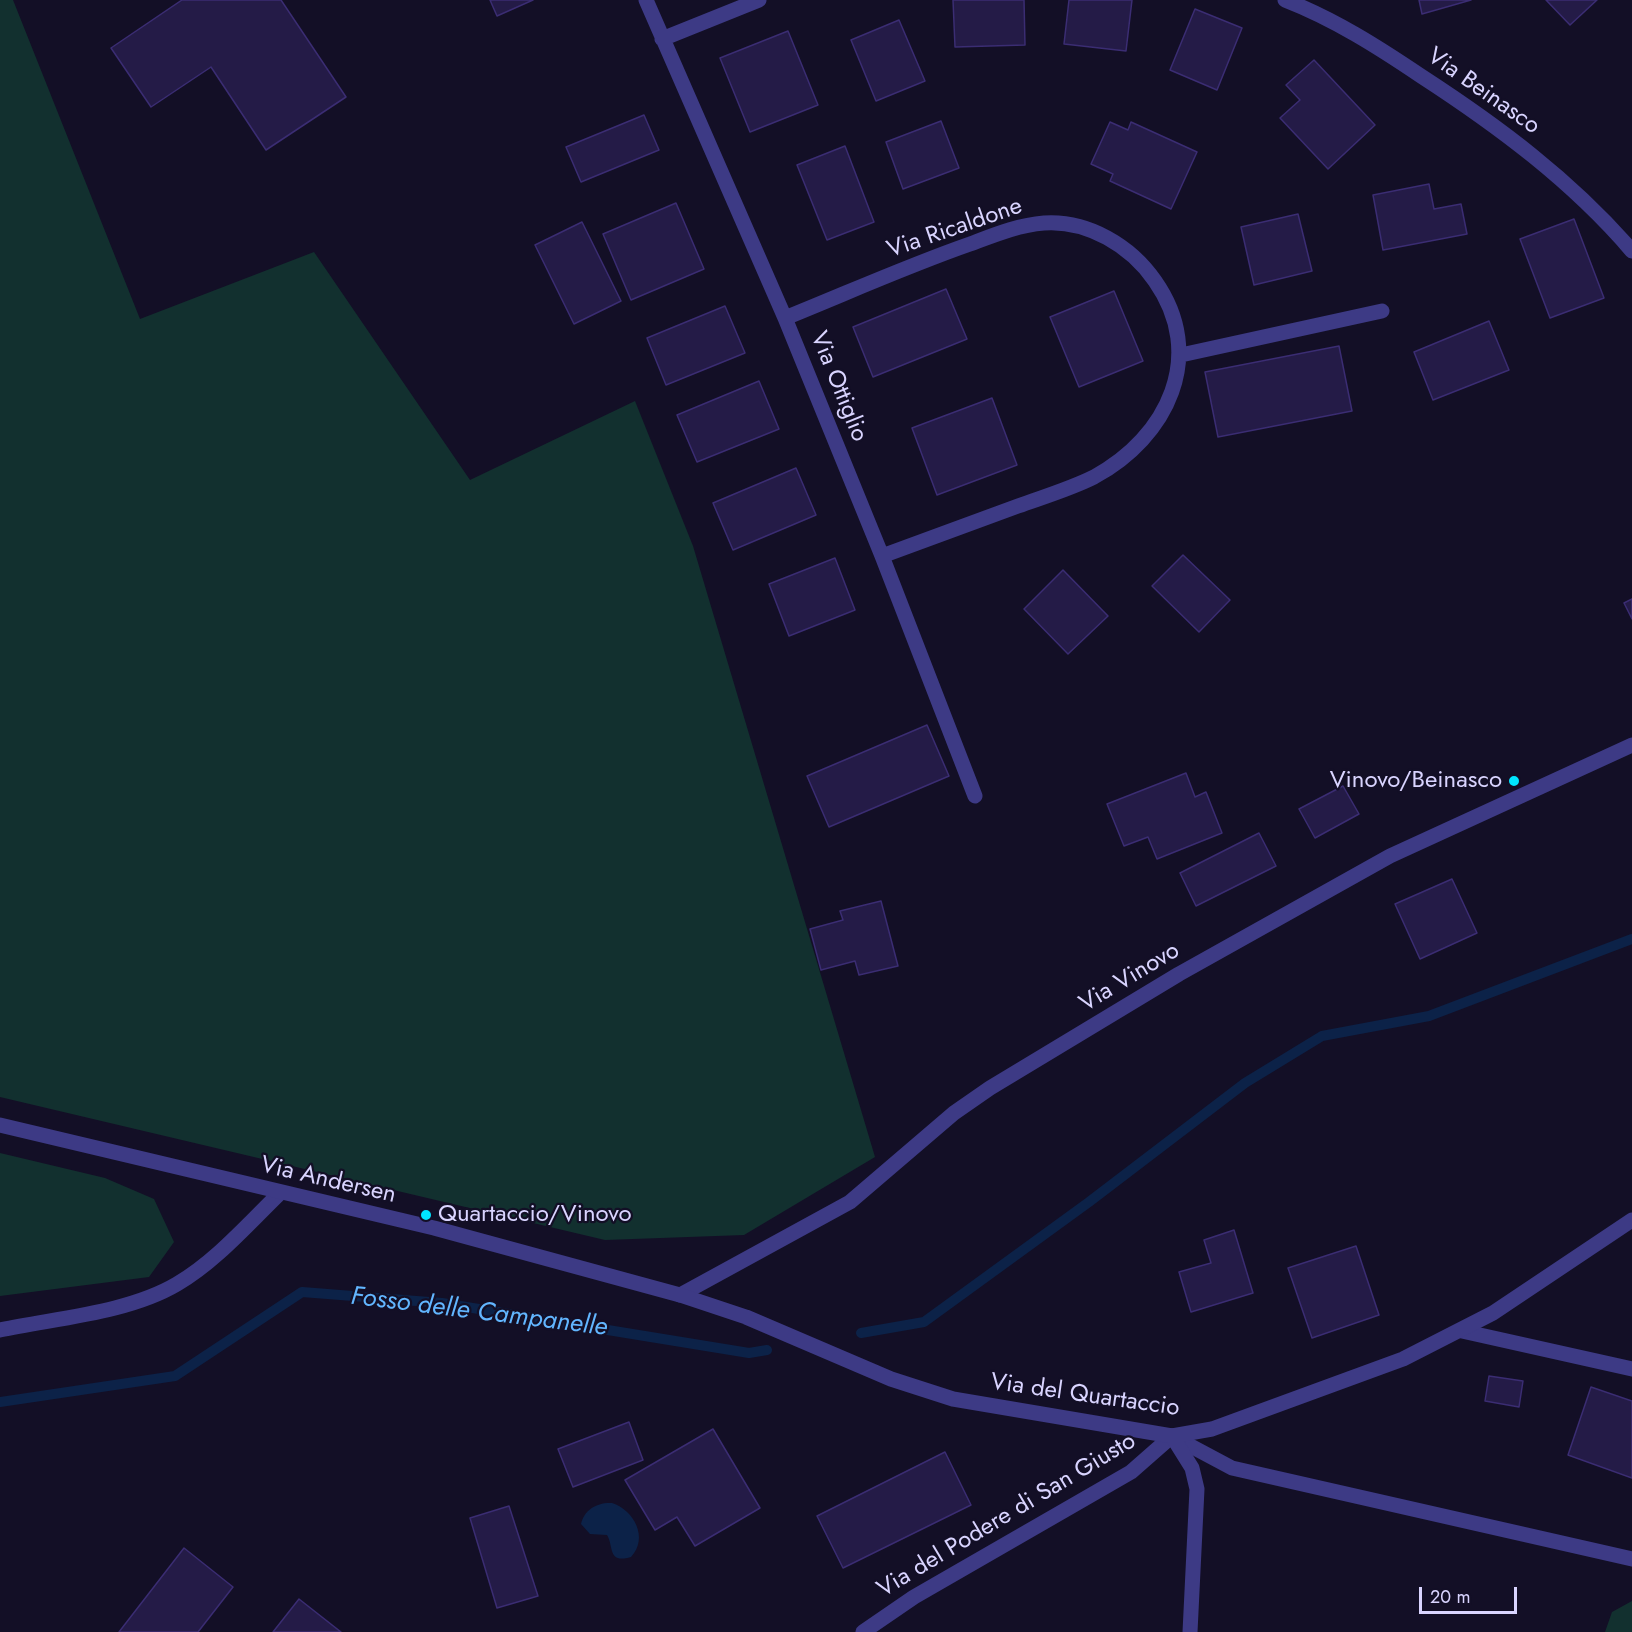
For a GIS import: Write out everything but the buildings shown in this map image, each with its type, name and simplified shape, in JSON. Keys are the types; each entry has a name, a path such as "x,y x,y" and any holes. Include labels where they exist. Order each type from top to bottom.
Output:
{"street":[{"name":"Via Ottiglio","path":"646,0 785,318 882,556 975,796"},
{"path":"662,39 759,0"},
{"name":"Via Beinasco","path":"1285,0 1342,26 1461,101 1576,191 1632,250"},
{"name":"Via Ricaldone","path":"785,318 931,257 1005,231 1036,224 1061,224 1111,239 1128,249 1148,270 1172,309 1179,333 1181,356 1165,407 1142,437 1109,467 1065,489 882,556"},
{"path":"1181,356 1382,310"},
{"name":"Via Vinovo","path":"680,1295 850,1202 954,1113 981,1094 1179,974 1390,856 1632,745"},
{"name":"Via Andersen","path":"0,1125 280,1194 434,1228 680,1295"},
{"path":"0,1330 128,1304 154,1296 196,1271 280,1194"},
{"name":"Via del Quartaccio","path":"680,1295 746,1317 867,1370 953,1399 1172,1436 1212,1429 1404,1359 1462,1331 1632,1220"},
{"path":"1462,1331 1632,1369"},
{"path":"1172,1436 1232,1468 1632,1559"},
{"path":"1172,1436 1192,1468 1197,1489 1190,1632"},
{"name":"Via del Podere di San Giusto","path":"863,1632 914,1597 1131,1472 1172,1436"}],"green space":[{"path":"0,0 13,0 140,319 314,252 470,480 635,401 693,546 875,1157 744,1235 605,1240 0,1097"},
{"path":"0,1153 105,1178 154,1199 174,1242 149,1277 0,1296"},
{"path":"1632,1601 1632,1632 1605,1632 1612,1612"}],"water":[{"path":"612,1503 627,1512 639,1533 639,1542 631,1557 618,1558 613,1553 607,1535 590,1534 581,1524 585,1515 592,1508"}],"waterway":[{"path":"861,1333 924,1322 1089,1202 1245,1083 1322,1036 1429,1016 1632,939"},
{"name":"Fosso delle Campanelle","path":"0,1402 175,1376 302,1292 442,1303 749,1353 767,1350"}],"place":[{"name":"Vinovo/Beinasco","path":"1514,781"},
{"name":"Quartaccio/Vinovo","path":"426,1215"}]}
